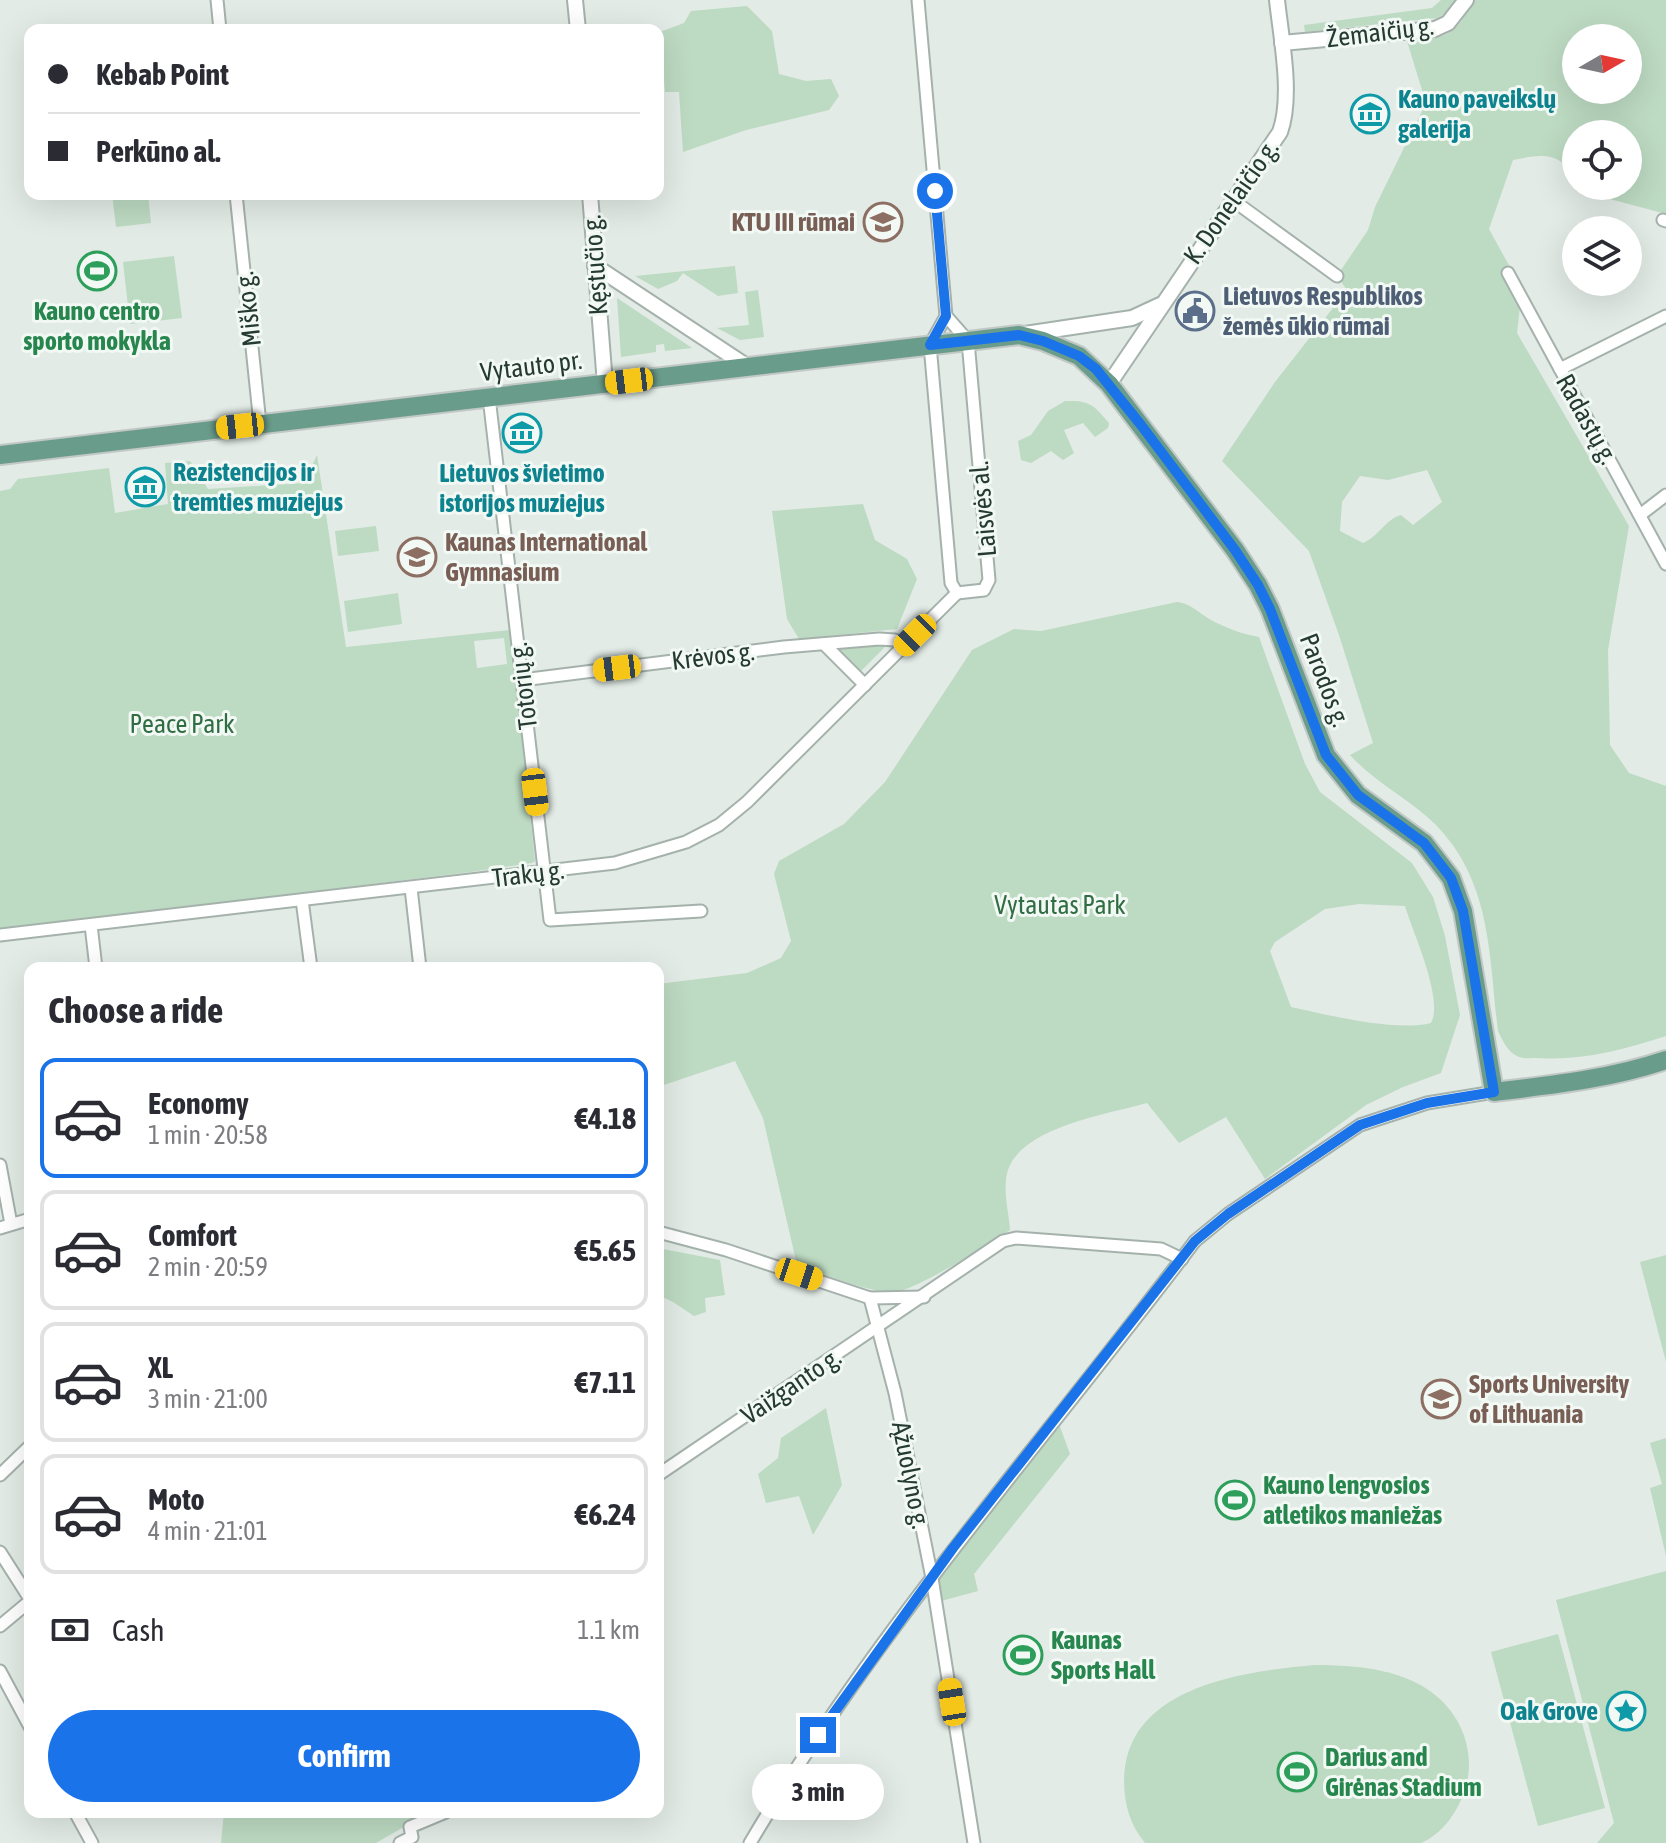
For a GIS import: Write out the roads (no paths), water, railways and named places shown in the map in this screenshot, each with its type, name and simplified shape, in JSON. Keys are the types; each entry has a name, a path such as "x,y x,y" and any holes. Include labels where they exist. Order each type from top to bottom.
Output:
{"main road":[{"name":"Vytauto pr.","path":"0,455 1019,335"},
{"name":"Parodos g.","path":"1019,335 1079,356 1109,384 1258,585 1326,755 1358,795 1424,843 1451,878 1463,911 1494,1092"},
{"path":"1494,1092 1612,1075 1666,1060"}],"street":[{"path":"217,0 219,24"},
{"path":"575,0 577,24"},
{"path":"918,0 946,316 930,345"},
{"name":"K. Donelaičio g.","path":"1109,384 1160,305 1270,149 1284,121 1282,43 1277,0"},
{"name":"Žemaičių g.","path":"1282,43 1435,29 1448,23 1466,0"},
{"name":"Miško g.","path":"237,200 260,424"},
{"name":"Kęstučio g.","path":"590,200 605,384"},
{"path":"1234,201 1337,276"},
{"path":"595,266 748,367"},
{"name":"Radastų g.","path":"1508,273 1666,564"},
{"name":"Vytauto pr.","path":"1019,335 1132,318 1160,305"},
{"path":"946,316 968,341"},
{"path":"1560,369 1666,316"},
{"name":"Laisvės al.","path":"930,345 951,583 957,593 984,590 989,580 968,341"},
{"name":"Totorių g.","path":"489,397 550,920 701,911"},
{"path":"1640,515 1666,495"},
{"name":"Trakų g.","path":"0,935 544,873 615,863 686,842 719,825 747,802 957,593"},
{"name":"Krėvos g.","path":"522,680 879,639 895,640 902,648"},
{"path":"824,644 865,685"},
{"path":"411,888 419,962"},
{"path":"302,900 310,962"},
{"path":"91,925 95,962"},
{"path":"750,1843 785,1783 932,1578 1195,1241 1220,1220 1360,1125 1427,1103 1494,1092"},
{"path":"0,1165 5,1226"},
{"path":"664,1234 726,1250 870,1298 924,1297"},
{"name":"Vaižganto g.","path":"664,1471 1003,1241 1016,1238 1161,1249 1182,1259"},
{"name":"Ąžuolyno g.","path":"870,1298 892,1383 932,1578 974,1843"},
{"path":"0,1475 24,1452"},
{"path":"0,1552 24,1590"},
{"path":"0,1626 24,1605"},
{"path":"0,1671 24,1716"},
{"path":"78,1818 92,1843"},
{"path":"400,1843 412,1837 410,1827 432,1818"}],"place":[{"name":"Kauno paveikslų galerija","path":"1370,114"},
{"name":"KTU III rūmai","path":"883,222"},
{"name":"Kauno centro sporto mokykla","path":"97,271"},
{"name":"Lietuvos Respublikos žemės ūkio rūmai","path":"1195,311"},
{"name":"Lietuvos švietimo istorijos muziejus","path":"522,433"},
{"name":"Rezistencijos ir tremties muziejus","path":"145,487"},
{"name":"Kaunas International Gymnasium","path":"417,557"},
{"name":"Sports University of Lithuania","path":"1441,1399"},
{"name":"Kauno lengvosios atletikos maniežas","path":"1235,1500"},
{"name":"Kaunas Sports Hall","path":"1023,1655"},
{"name":"Oak Grove","path":"1626,1711"},
{"name":"Darius and Girėnas Stadium","path":"1297,1772"}],"park label":[{"name":"Peace Park","path":"182,724"},
{"name":"Vytautas Park","path":"1060,905"}]}
